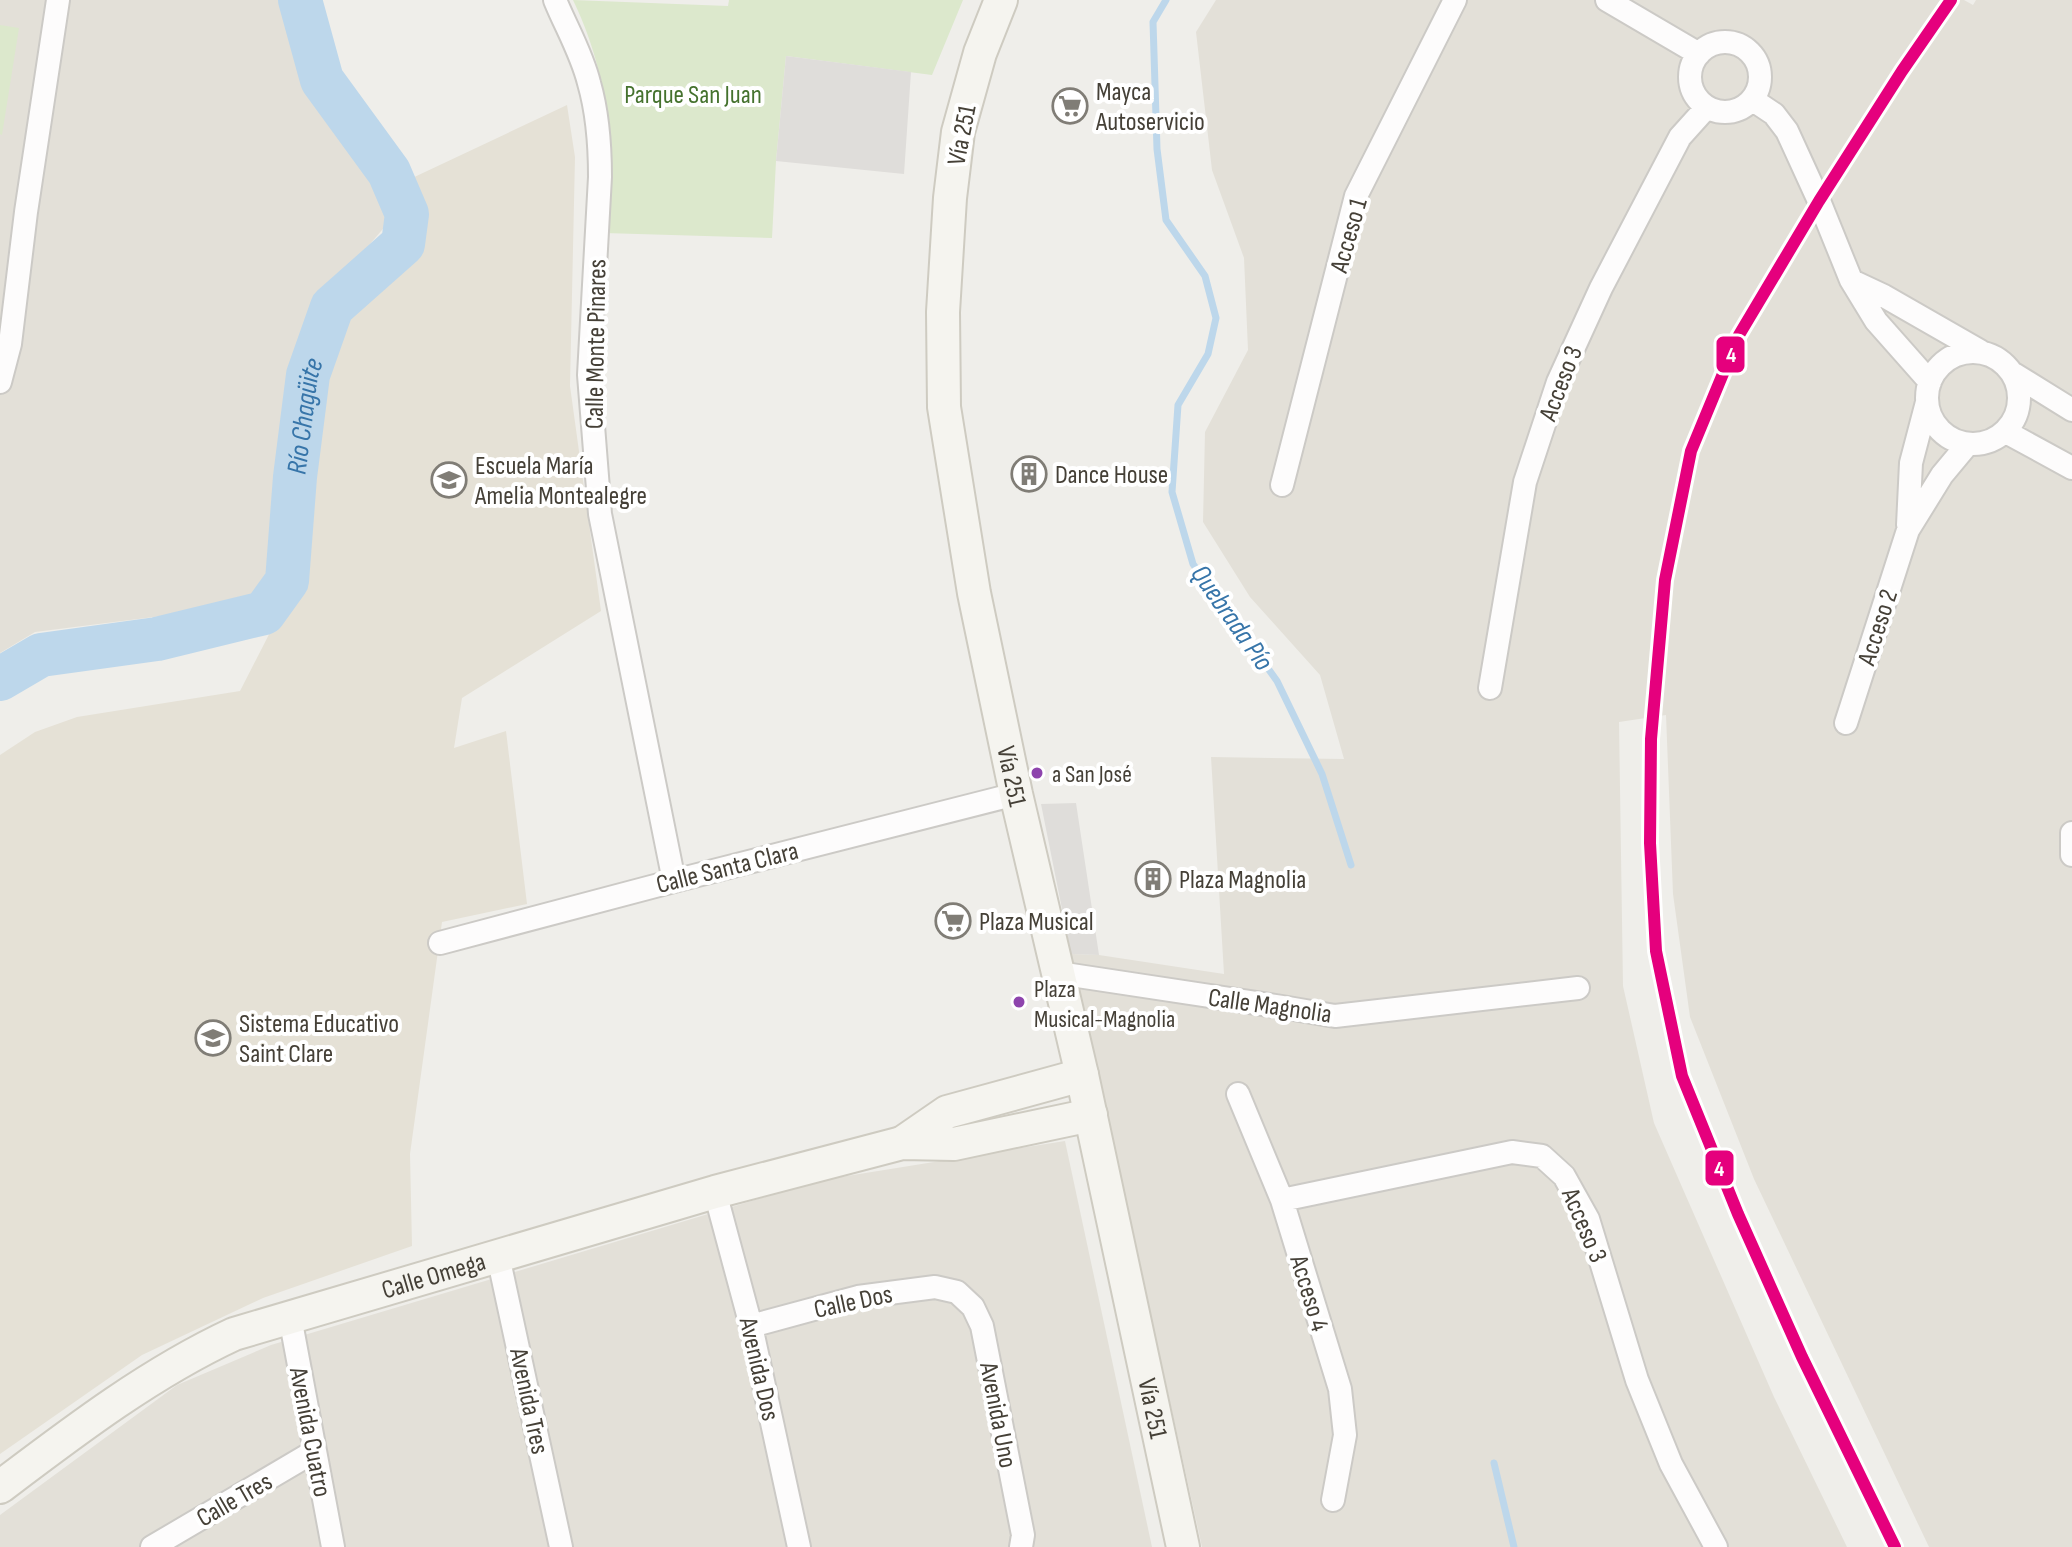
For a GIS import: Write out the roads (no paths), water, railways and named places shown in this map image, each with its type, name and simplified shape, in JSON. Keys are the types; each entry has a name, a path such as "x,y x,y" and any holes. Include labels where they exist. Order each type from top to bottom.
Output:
{"main road":[{"name":"Vía 251","path":"1001,0 980,53 958,132 950,198 943,312 944,407 974,593 1016,794 1091,1115 1183,1547"},
{"name":"Calle Omega","path":"902,1143 947,1112 1082,1075"},
{"name":"Calle Omega","path":"0,1487 86,1424 196,1352 234,1334 715,1192 902,1143 954,1144 1091,1115"}],"street":[{"path":"0,382 10,344 58,0"},
{"name":"Calle Monte Pinares","path":"555,0 589,80 597,118 600,177 589,375 600,514 674,881"},
{"name":"Acceso 1","path":"1282,485 1356,196 1455,0"},
{"path":"1607,0 1699,54"},
{"path":"1727,42 1742,46 1753,56 1760,70 1760,85 1753,100 1739,110 1723,112 1707,107 1696,96 1690,82 1691,67 1699,54 1711,44 1727,42"},
{"path":"1753,100 1774,114 1787,131 1851,280 1876,321 1928,391 1932,421 1947,437 1967,445 1988,443 2006,432 2017,415 2019,405 2020,394 2014,374"},
{"name":"Acceso 3","path":"1490,688 1525,482 1558,382 1601,288 1680,137 1707,107"},
{"path":"1851,280 1999,359 2014,374 2072,410"},
{"path":"1928,391 1941,364 1959,353 1980,351"},
{"name":"Acceso 2","path":"1908,530 1911,463 1928,391"},
{"path":"2006,432 2072,468"},
{"name":"Acceso 2","path":"1846,723 1908,530 1942,475 1967,445"},
{"name":"Calle Santa Clara","path":"440,943 1016,794"},
{"path":"2072,833 2072,855"},
{"name":"Calle Magnolia","path":"1058,973 1335,1016 1578,988"},
{"name":"Acceso 4","path":"1238,1094 1282,1200 1340,1389 1345,1435 1333,1500"},
{"name":"Acceso 3","path":"1282,1200 1512,1152 1542,1156 1564,1176 1588,1219 1637,1380 1671,1464 1716,1547"},
{"name":"Avenida Dos","path":"715,1192 751,1326 799,1547"},
{"name":"Avenida Tres","path":"498,1256 561,1547"},
{"name":"Calle Dos","path":"751,1326 858,1297 935,1287 957,1292"},
{"name":"Avenida Uno","path":"957,1292 973,1307 982,1326 1023,1535 1021,1547"},
{"name":"Avenida Cuatro","path":"290,1317 333,1547"},
{"name":"Calle Tres","path":"152,1547 315,1451"}],"waterway":[{"name":"Río Chagüite","path":"0,679 41,655 157,639 264,613 287,581 295,477 308,375 332,307 403,244 407,214 389,172 322,80 300,0"},
{"name":"Quebrada Pío","path":"1166,0 1153,22 1157,149 1166,220 1205,276 1216,318 1208,354 1178,405 1172,492 1193,564 1277,681 1322,774 1351,865"},
{"name":"Quebrada Pío","path":"1494,1463 1514,1547"}],"rail line":[{"name":"4","path":"1895,1547 1802,1357 1738,1214 1682,1076 1656,951 1650,843 1651,739 1665,580 1691,451 1739,335 1819,201 1951,0"}],"place":[{"name":"Mayca Autoservicio","path":"1070,106"},
{"name":"Dance House","path":"1029,474"},
{"name":"Escuela María Amelia Montealegre","path":"449,480"},
{"name":"a San José","path":"1037,773"},
{"name":"Plaza Magnolia","path":"1153,879"},
{"name":"Plaza Musical","path":"953,921"},
{"name":"Plaza Musical-Magnolia","path":"1019,1002"},
{"name":"Sistema Educativo Saint Clare","path":"213,1038"}],"park label":[{"name":"Parque San Juan","path":"693,94"}]}
